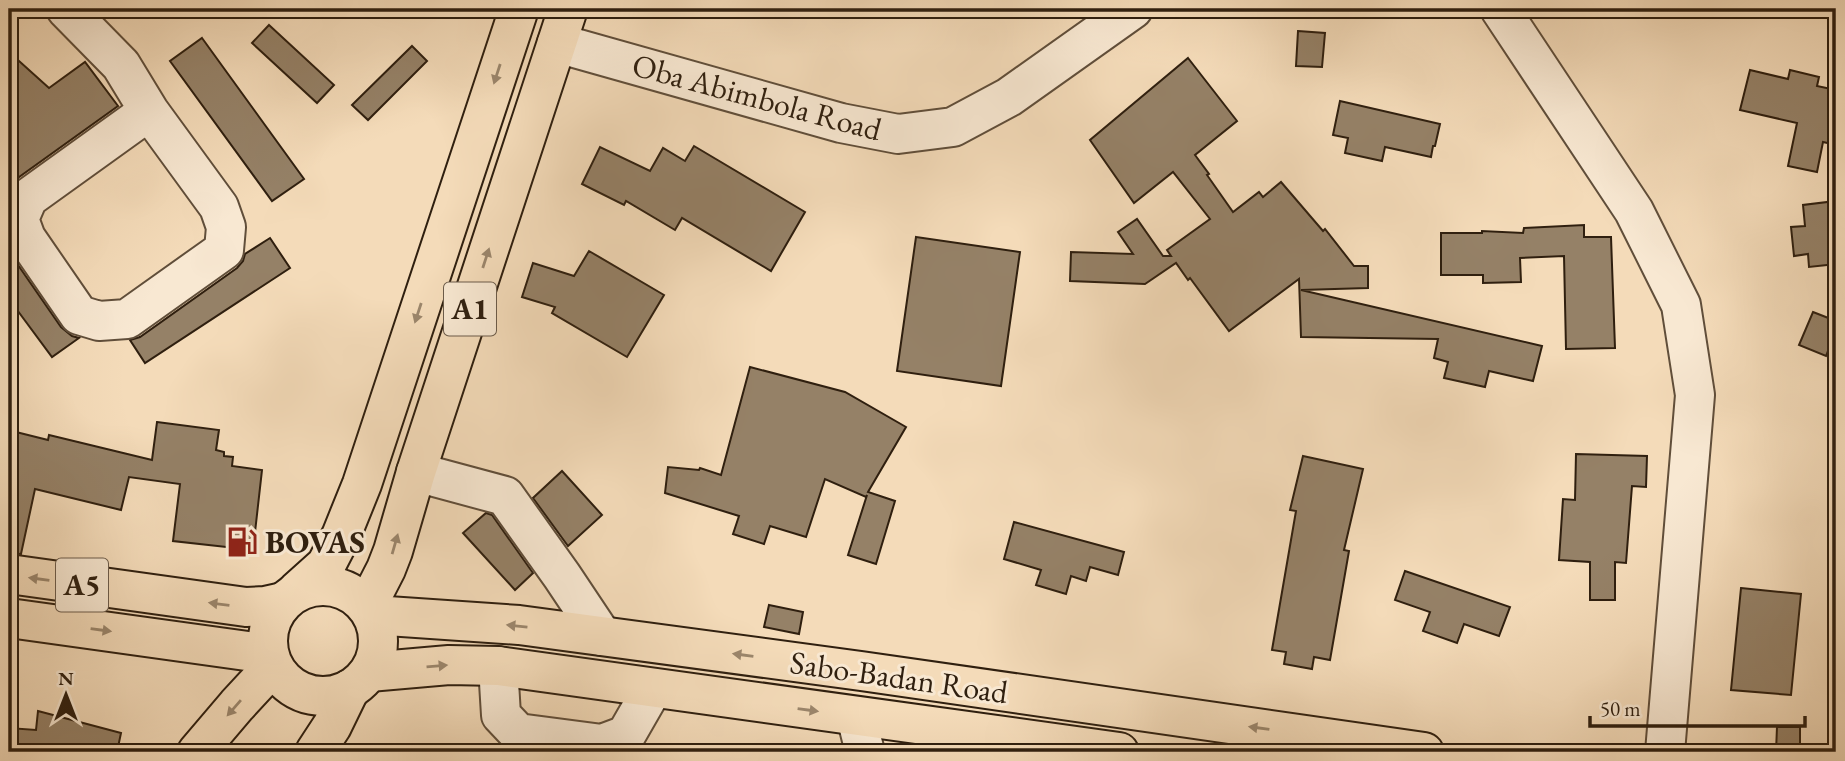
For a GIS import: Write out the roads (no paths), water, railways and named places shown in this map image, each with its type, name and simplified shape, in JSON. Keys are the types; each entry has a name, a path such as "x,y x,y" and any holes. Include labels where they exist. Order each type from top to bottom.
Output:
{"highway":[{"name":"A1","path":"290,597 326,565 341,537 362,484 519,9"},
{"name":"A1","path":"370,611 386,569 562,26"},
{"name":"A5","path":"9,574 246,607 265,606 290,597"},
{"path":"315,752 359,681 376,659 378,629 370,611 353,594 335,586 316,586 290,597 274,614 267,640 271,660 280,676 300,691 325,696 338,694 359,681"},
{"name":"Sabo-Badan Road","path":"370,611 602,636 1416,752"},
{"name":"A5","path":"9,618 155,638 271,660"},
{"path":"197,752 271,660"},
{"name":"Sabo-Badan Road","path":"359,681 449,664 498,666 653,688 861,734 1119,752"}],"street":[{"path":"66,9 121,65 149,111 219,207 226,226 224,250 127,319 99,321 79,315 26,238 19,219 27,198 149,111"},
{"name":"Oba Abimbola Road","path":"562,26 841,123 898,134 953,127 1009,97 1133,9"},
{"path":"1500,9 1634,211 1681,305 1695,395 1665,752"},
{"path":"416,472 505,496 602,636"},
{"path":"498,666 501,715 517,733 602,744 626,735 653,688"}],"place":[{"name":"BOVAS","path":"242,542"}]}
